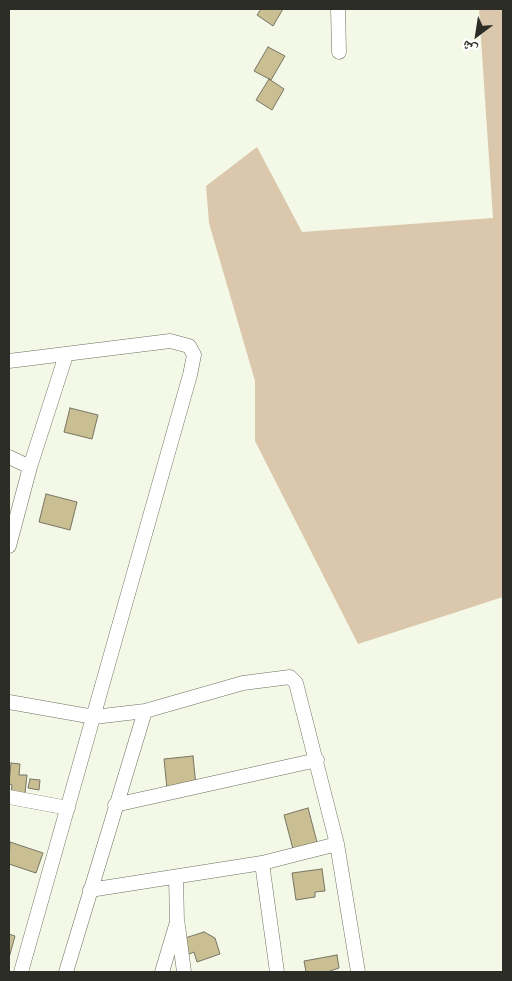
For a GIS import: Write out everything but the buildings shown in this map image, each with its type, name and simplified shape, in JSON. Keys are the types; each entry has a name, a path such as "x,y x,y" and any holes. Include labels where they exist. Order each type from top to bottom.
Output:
{"street":[{"path":"338,9 339,52"},
{"path":"9,361 170,341 189,346 194,355 190,375 21,972"},
{"path":"9,546 30,467 66,355"},
{"path":"9,458 30,467"},
{"path":"9,702 94,717 145,711 243,682 286,675 296,683 317,760 337,844 358,972"},
{"path":"66,972 145,711"},
{"path":"116,805 317,760"},
{"path":"9,797 68,808"},
{"path":"90,890 262,863 337,844"},
{"path":"262,863 277,972"},
{"path":"176,876 177,922 184,972"},
{"path":"162,972 177,922"}],"shaded area":[{"path":"479,9 503,9 503,597 358,644 255,441 255,381 209,223 206,186 257,147 302,232 493,218"}]}
